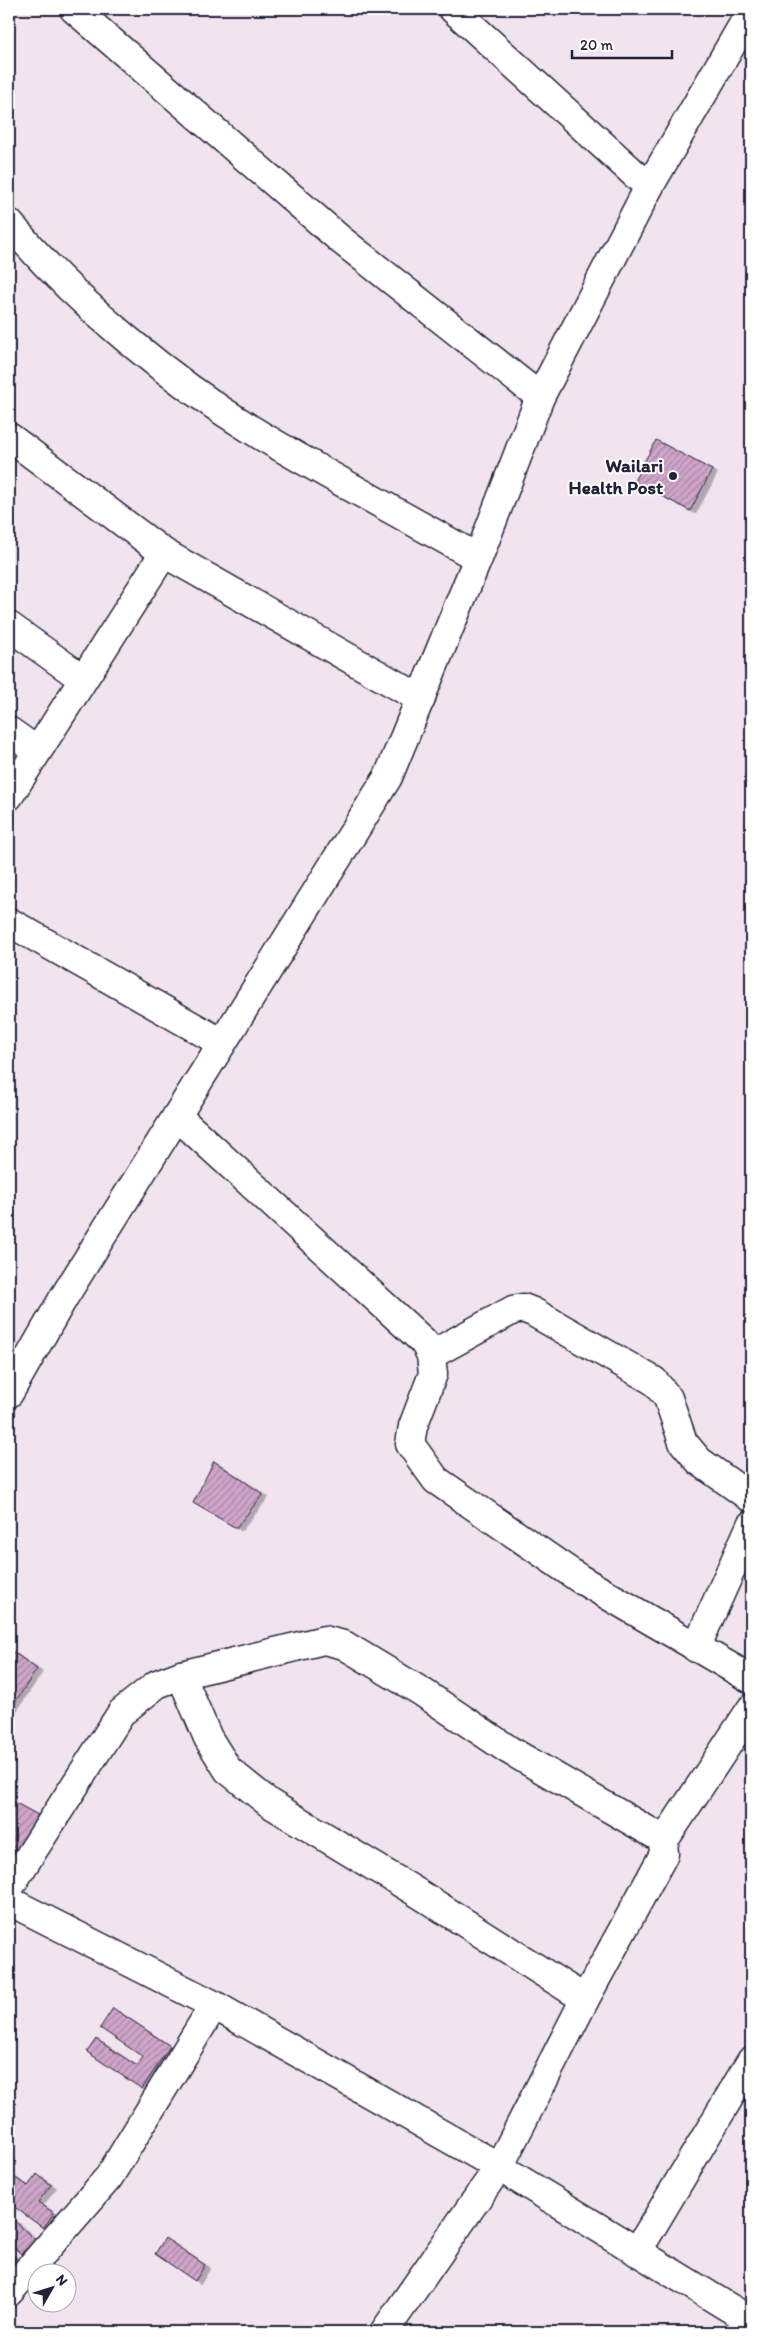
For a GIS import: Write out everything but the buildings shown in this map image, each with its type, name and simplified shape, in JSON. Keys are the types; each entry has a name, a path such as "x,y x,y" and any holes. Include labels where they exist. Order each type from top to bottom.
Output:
{"street":[{"path":"74,9 341,240 540,397"},
{"path":"453,9 649,186"},
{"path":"9,1391 64,1297 388,777 478,558 540,397 649,186 751,11"},
{"path":"9,223 78,297 176,378 259,434 478,558"},
{"path":"13,450 164,552 421,699"},
{"path":"9,796 164,552"},
{"path":"9,626 83,679"},
{"path":"9,731 37,751"},
{"path":"9,922 222,1043"},
{"path":"177,1116 424,1342 431,1355 433,1374 414,1426 410,1444 436,1480 580,1579 751,1679"},
{"path":"431,1355 513,1310 523,1308 534,1312 654,1381 668,1398 683,1442 699,1461 751,1498"},
{"path":"696,1648 751,1525"},
{"path":"9,1888 122,1712 157,1684 181,1674 324,1640 344,1645 422,1692 509,1750 659,1837 663,1842 664,1854 585,1999 499,2167 384,2332"},
{"path":"181,1674 208,1738 228,1770 269,1802 422,1894 585,1999"},
{"path":"663,1842 751,1709"},
{"path":"9,1901 214,2005 499,2167 751,2321"},
{"path":"9,2292 109,2177 214,2005"},
{"path":"637,2252 751,2061"}],"place":[{"name":"Wailari Health Post","path":"673,476"}]}
